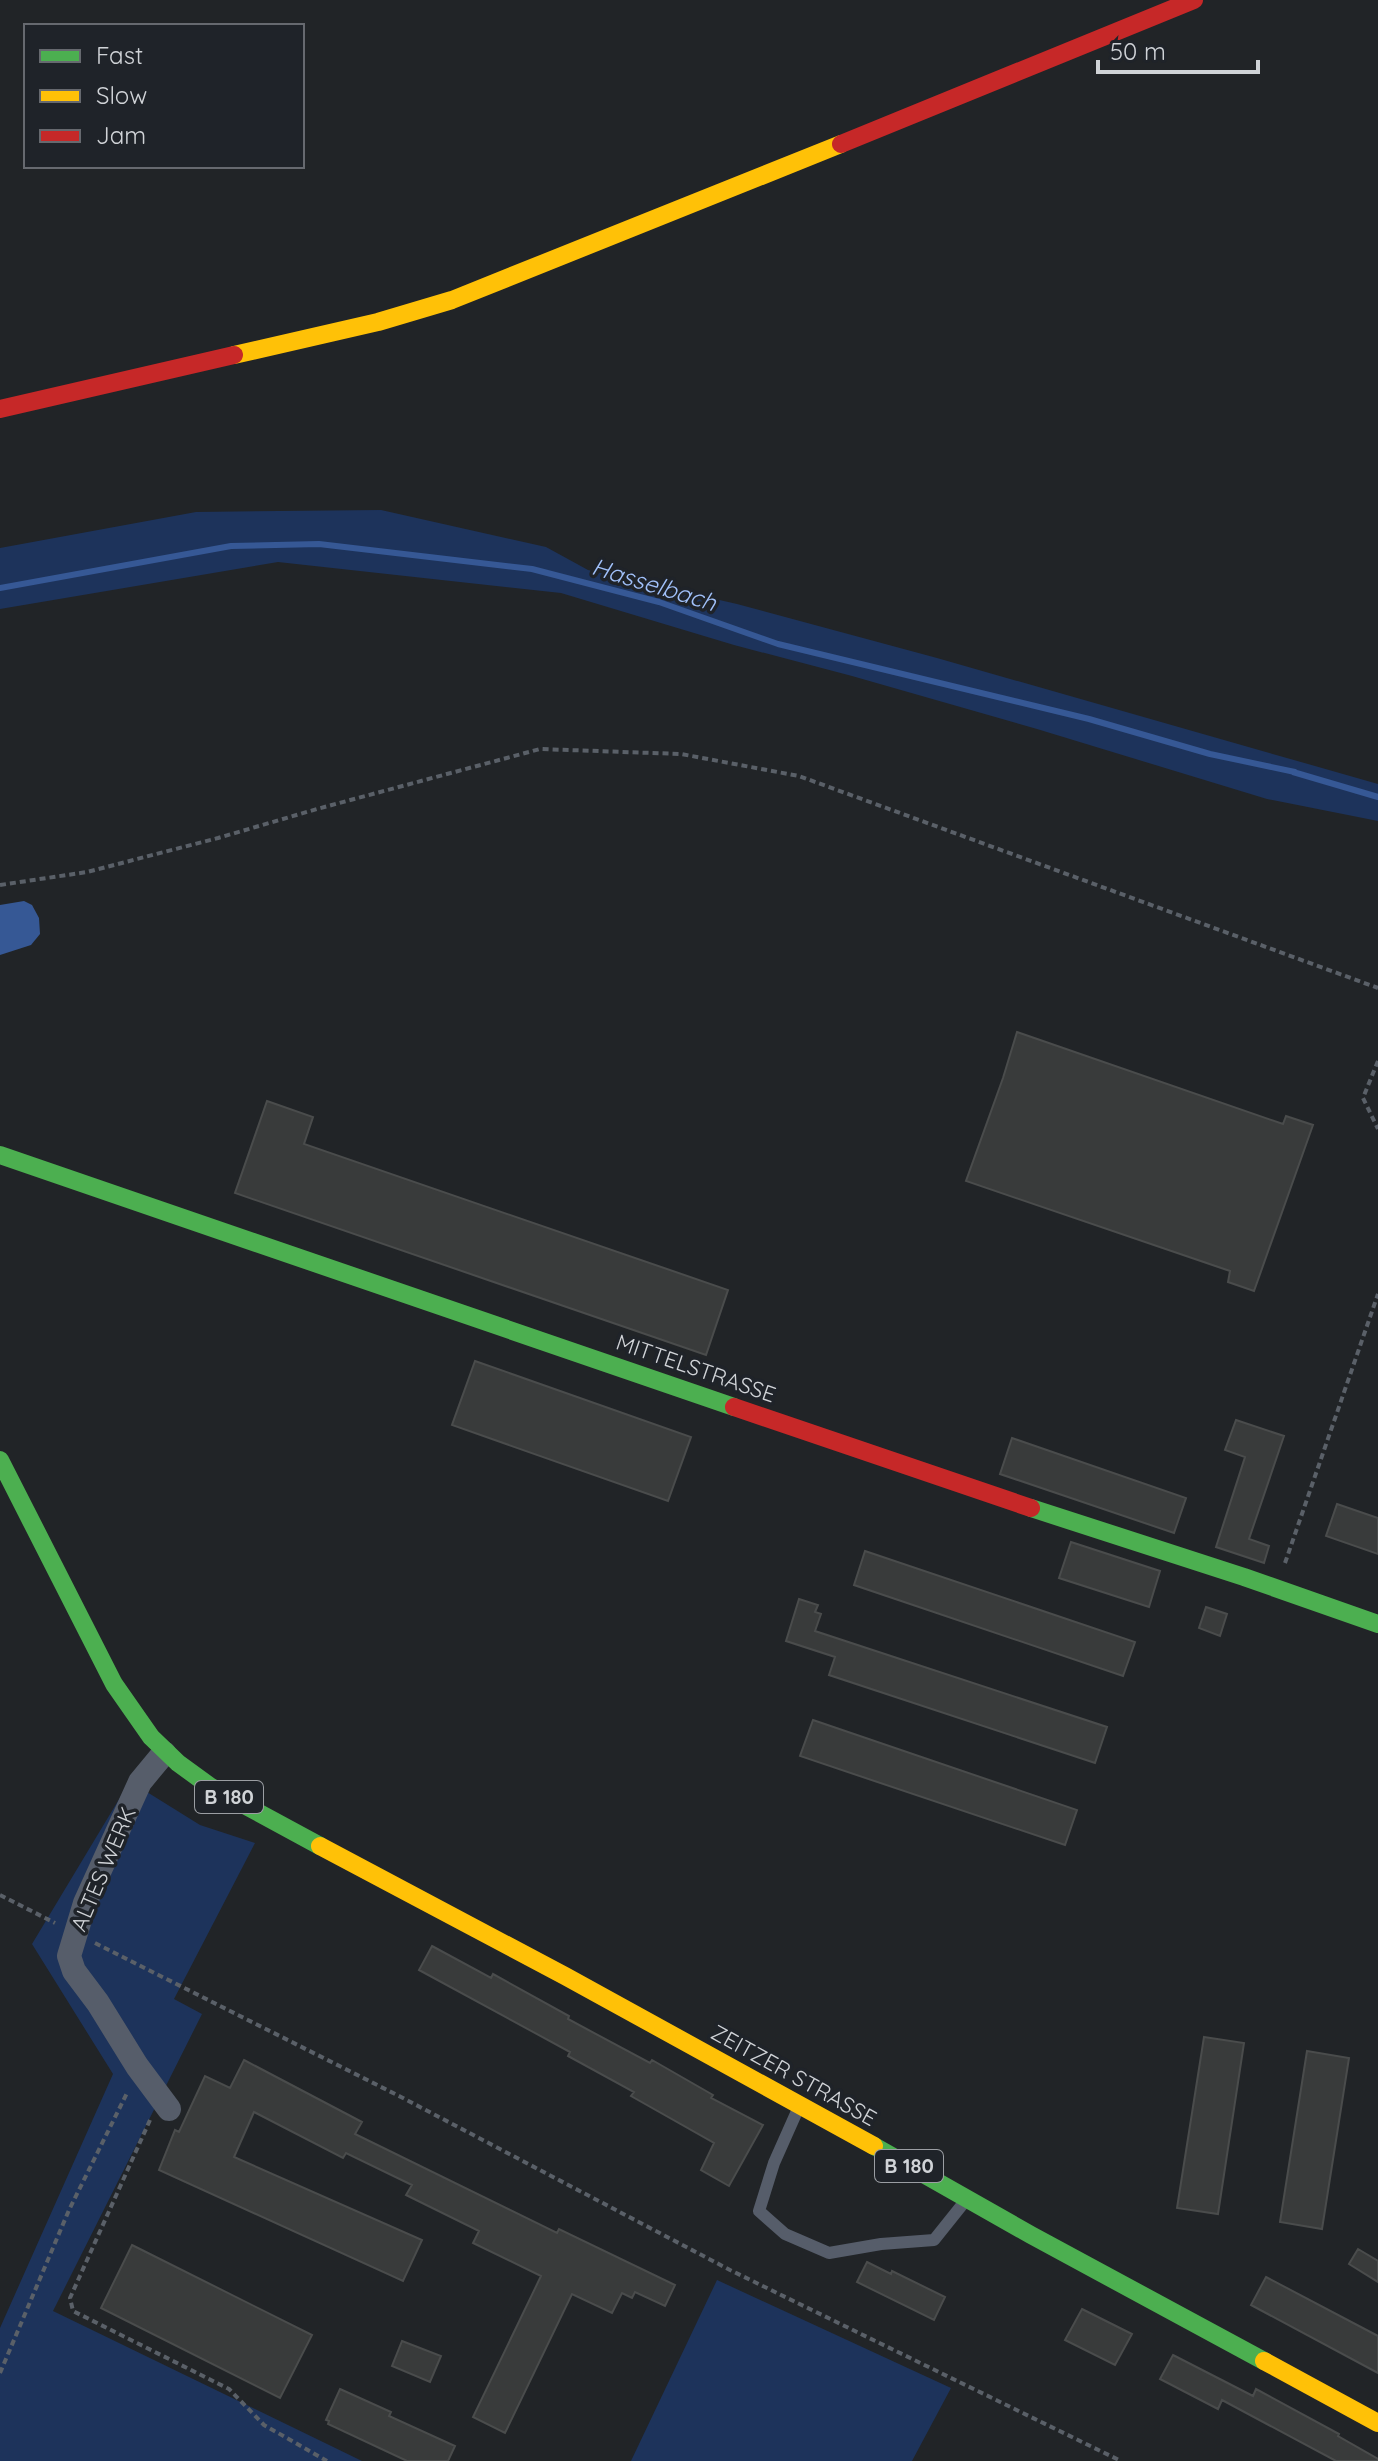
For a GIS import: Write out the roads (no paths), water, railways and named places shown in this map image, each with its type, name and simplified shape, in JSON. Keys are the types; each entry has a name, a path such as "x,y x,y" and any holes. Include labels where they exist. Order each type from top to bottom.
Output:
{"street":[{"path":"0,409 378,322 452,300 1194,0"},
{"name":"MITTELSTRASSE","path":"0,1155 958,1484 1378,1624"},
{"name":"B 180","path":"0,1460 114,1684 132,1715 164,1753"},
{"name":"ZEITZER STRASSE","path":"164,1753 201,1782 1378,2423"},
{"name":"ALTES WERK","path":"164,1753 140,1782 85,1903 69,1956 74,1971 164,2103"}],"lane":[{"path":"800,2106 774,2163 759,2211 785,2234 829,2253 881,2244 934,2240 968,2198"}],"waterway":[{"name":"Hasselbach","path":"0,588 231,546 319,544 532,569 659,602 778,644 1089,719 1210,754 1295,772"},
{"name":"Hasselbach","path":"1293,772 1378,797"}]}
